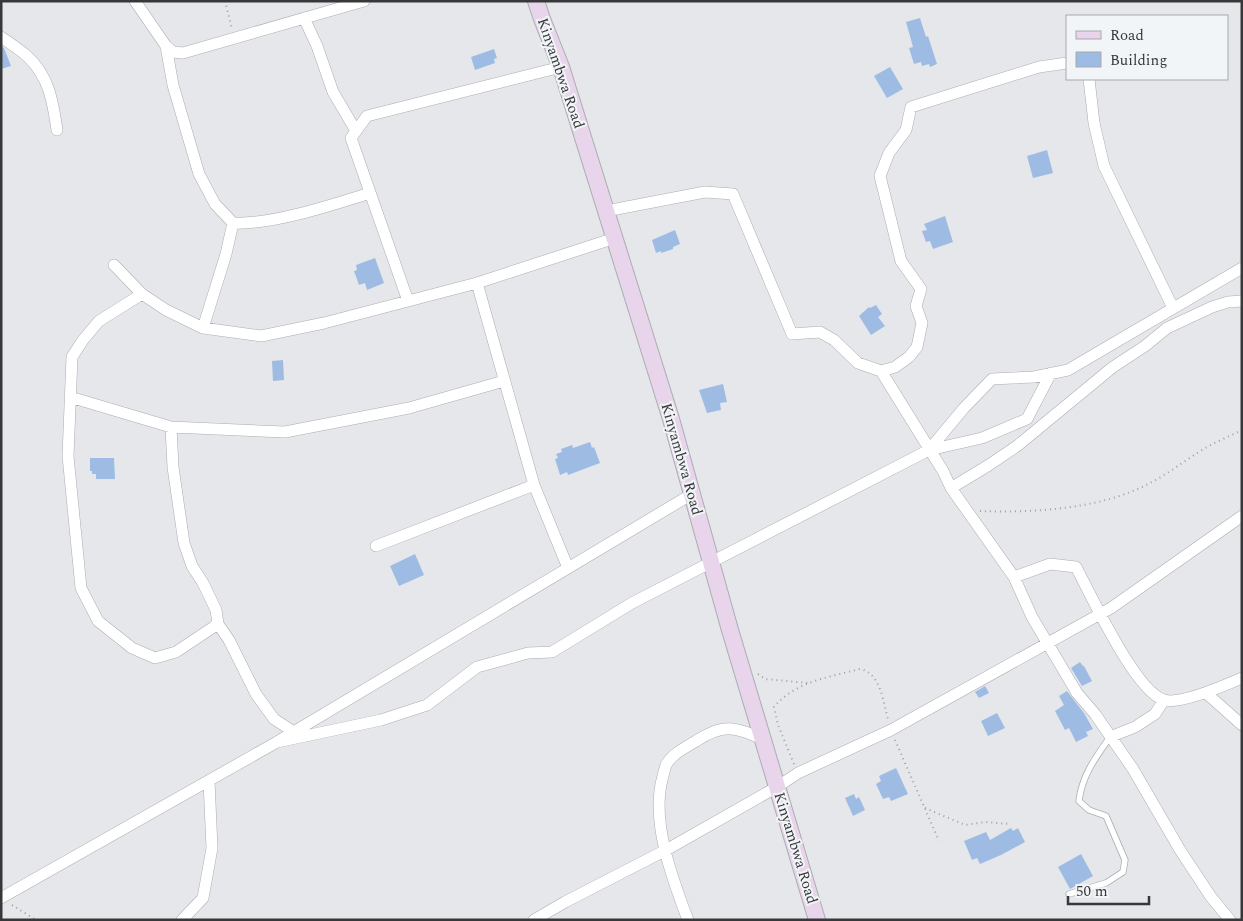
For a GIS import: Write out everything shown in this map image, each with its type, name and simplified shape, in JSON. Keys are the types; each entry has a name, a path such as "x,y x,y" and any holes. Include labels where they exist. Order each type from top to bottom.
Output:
{"street":[{"path":"135,1 166,46 173,52 184,53 364,1"},
{"name":"Kinyambwa Road","path":"536,1 561,67 671,420 817,920"},
{"path":"304,18 317,46 333,92 356,131"},
{"path":"1,37 27,56 41,72 53,100 57,130"},
{"path":"166,46 172,85 199,174 215,204 232,223 245,224 279,218 370,193"},
{"path":"606,212 705,192 733,194 792,334 820,332 834,340 858,363 881,371 895,367 909,357 917,347 922,323 916,306 921,289 901,261 880,176 889,153 906,130 911,107 1039,66 1066,63"},
{"path":"408,301 351,138 367,116 561,67"},
{"path":"1089,80 1094,122 1104,166 1173,308"},
{"path":"203,328 226,254 232,223"},
{"path":"114,265 142,294 166,310 203,328 261,336 324,323 476,283 615,238"},
{"path":"929,450 964,408 992,379 1034,377 1068,370 1242,268"},
{"path":"476,283 534,485 568,568"},
{"path":"142,294 99,322 83,340 72,357 68,456 81,588 98,621 132,648 155,658 176,652 218,624"},
{"path":"951,488 1016,446 1113,367 1145,346 1167,328 1212,307 1228,302 1242,301"},
{"path":"881,371 943,471 951,488 1014,578 1032,617 1076,693 1094,714 1133,769 1180,850 1211,897 1230,920"},
{"path":"277,742 380,720 427,705 477,668 528,653 552,652 632,602 929,450 982,438 1027,419 1051,374"},
{"path":"70,397 171,427 285,432 409,408 504,380"},
{"path":"171,427 173,468 184,543 192,566 203,583 216,610 218,624 230,640 256,694 274,719 294,732"},
{"path":"376,546 534,485"},
{"path":"5,901 294,732 692,494"},
{"path":"534,920 666,850 777,787 798,773 891,730 1111,608 1242,516"},
{"path":"1014,578 1050,564 1076,566 1123,656 1145,687 1164,700 1176,700 1206,692 1242,678"},
{"path":"1206,692 1242,725"},
{"path":"1110,737 1135,727 1155,714 1164,700"},
{"path":"688,920 672,877 659,805 660,785 666,765 681,750 702,737 725,727 763,739"},
{"path":"182,920 203,898 212,848 208,781"}],"lane":[{"path":"1069,894 1106,884 1123,872 1125,860 1106,816 1088,810 1079,801 1080,787 1088,767 1110,737"}],"path":[{"path":"225,1 235,38"},
{"path":"967,510 1043,511 1097,502 1128,493 1152,482 1208,446 1242,430"},
{"path":"798,773 778,725 774,706 792,692 808,683 860,669 868,670 878,683 891,730 939,840"},
{"path":"757,674 765,679 808,683"},
{"path":"924,808 965,824 985,822 1009,824"},
{"path":"5,901 36,920"}],"building":[{"path":"920,18 937,64 930,67 929,64 922,66 921,62 914,64 909,48 913,47 906,22"},
{"path":"1,46 4,48 11,66 1,69"},
{"path":"494,49 497,58 494,59 495,63 475,70 471,57"},
{"path":"890,67 903,89 887,98 874,76"},
{"path":"1047,150 1053,173 1033,178 1027,156"},
{"path":"945,216 953,242 933,249 930,241 926,242 922,231 927,230 924,224"},
{"path":"675,230 680,244 673,247 673,249 656,253 652,240"},
{"path":"375,258 384,283 367,290 365,283 359,285 354,271 357,270 356,265"},
{"path":"876,305 882,314 878,317 885,326 871,335 859,316 869,307"},
{"path":"283,360 284,380 273,381 272,361"},
{"path":"723,384 727,402 720,403 721,410 707,413 699,390"},
{"path":"590,442 600,463 568,475 567,472 560,475 555,459 558,458 556,454 562,452 561,449 572,445 573,448"},
{"path":"90,458 114,458 115,479 96,479 96,474 92,474 92,471 90,471"},
{"path":"415,554 424,575 399,586 390,566"},
{"path":"1080,662 1092,681 1082,686 1071,668"},
{"path":"985,686 989,693 979,698 975,692"},
{"path":"1067,691 1084,713 1093,729 1086,732 1088,736 1076,742 1069,728 1065,730 1055,711 1064,705 1059,696"},
{"path":"997,713 1005,728 988,736 981,721"},
{"path":"896,768 908,794 891,801 889,797 883,799 876,784 881,781 879,776"},
{"path":"854,794 856,799 859,797 865,810 853,816 845,798"},
{"path":"1011,828 1013,831 1018,828 1025,842 980,864 977,858 972,860 964,841 986,832 990,840"},
{"path":"1081,854 1093,876 1070,889 1058,867"}]}
